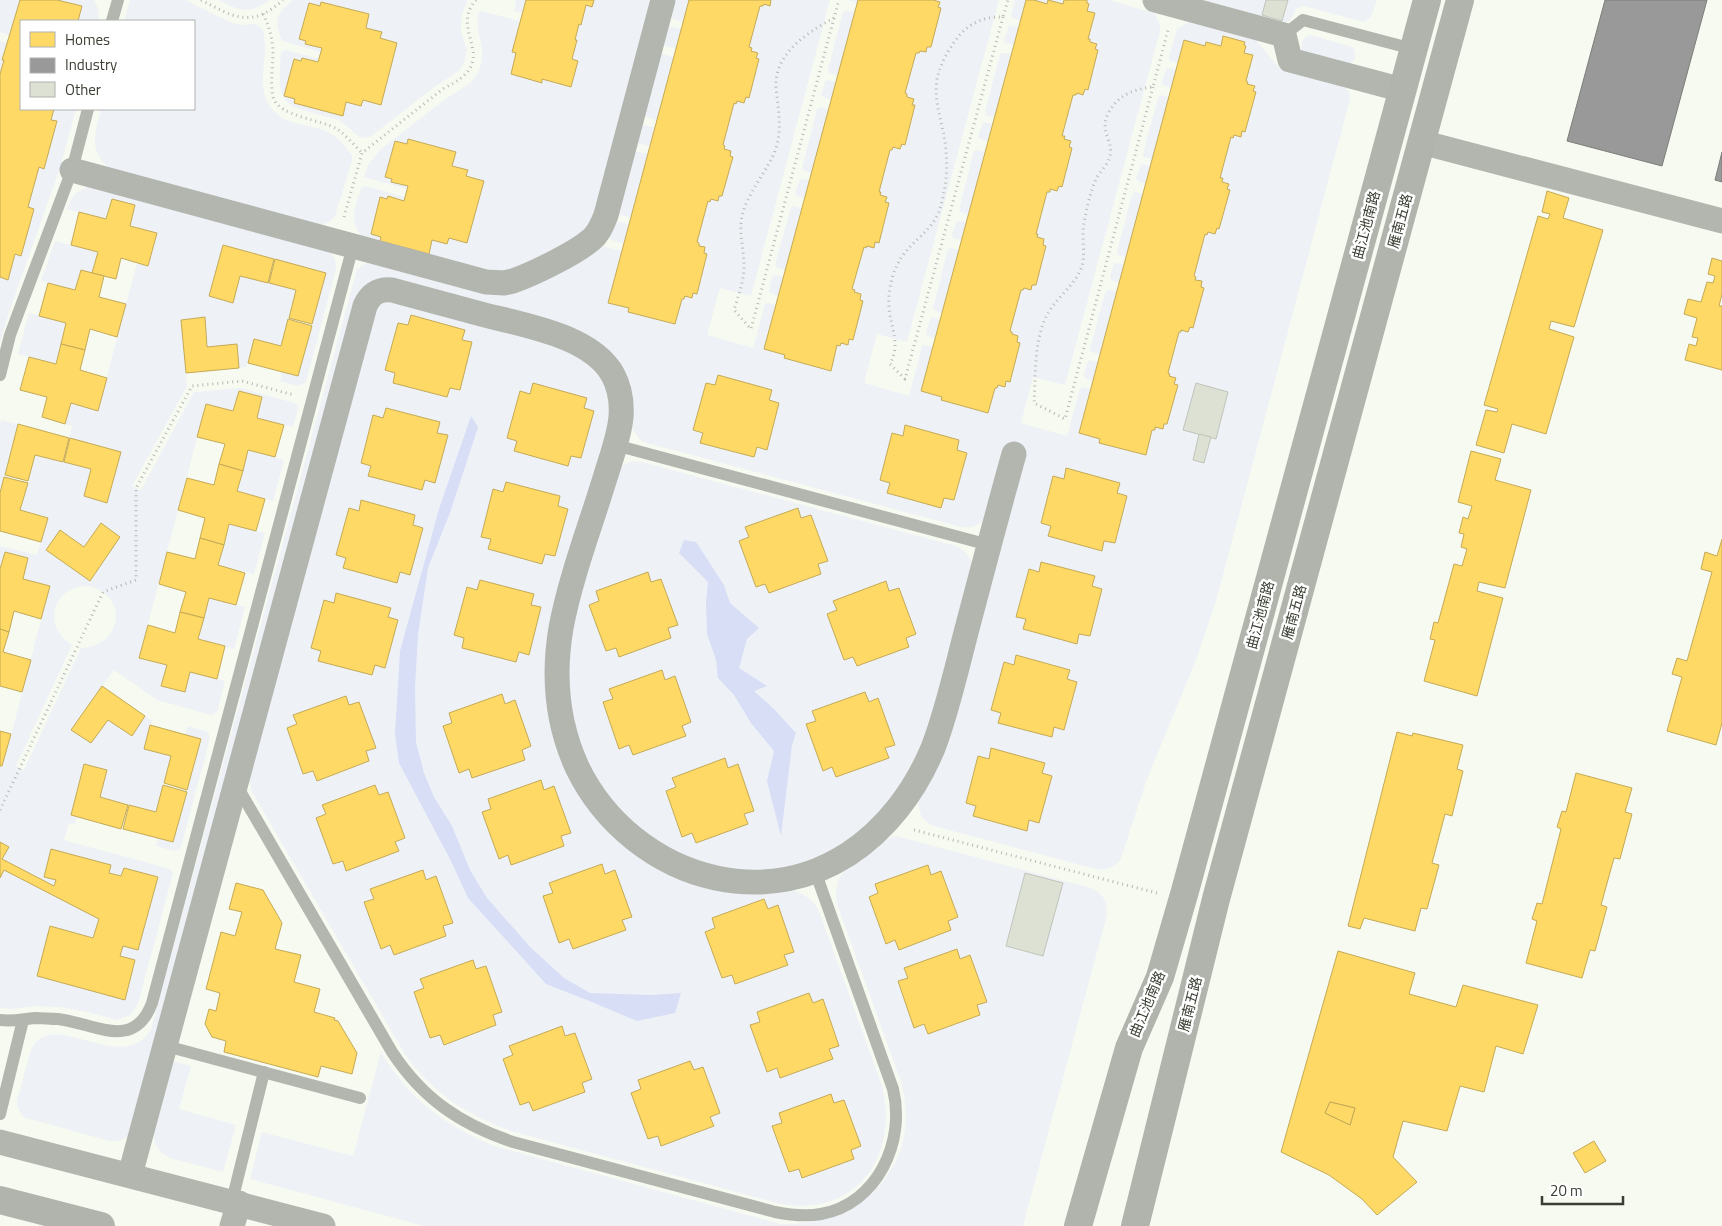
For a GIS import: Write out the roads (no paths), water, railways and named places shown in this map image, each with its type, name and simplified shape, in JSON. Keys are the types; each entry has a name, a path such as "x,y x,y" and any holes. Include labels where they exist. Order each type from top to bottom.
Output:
{"main road":[{"name":"曲江池南路","path":"1078,1226 1129,1048 1160,977 1182,900 1427,0"},
{"name":"雁南五路","path":"1135,1226 1216,899 1460,0"},
{"path":"0,1200 101,1226"}],"street":[{"path":"72,170 486,282 504,283 521,278 587,243 595,235 606,215 663,0"},
{"path":"1165,3 1284,35 1290,60 1402,90"},
{"path":"1421,142 1722,221"},
{"path":"130,1175 363,316 369,298 376,292 392,290 545,331 583,347 606,366 617,386 621,416 615,445 570,592 559,646 557,678 560,710 568,741 578,767 596,799 617,823 644,847 677,865 711,876 747,882 784,879 815,871 836,862 859,848 887,823 909,794 934,745 945,710 1014,454"},
{"path":"0,1142 130,1175 234,1210 323,1226"}],"lane":[{"path":"112,20 118,0"},
{"path":"1284,35 1303,20 1414,49"},
{"path":"0,375 10,336 72,170 88,110"},
{"path":"0,1020 39,1018 61,1020 85,1024 107,1031 121,1032 135,1027 148,1013 312,399 345,244"},
{"path":"615,445 989,545"},
{"path":"237,786 392,1052 412,1080 437,1103 481,1130 513,1142 775,1212 798,1216 820,1214 835,1210 849,1204 861,1195 877,1178 885,1164 891,1150 896,1128 897,1112 893,1089 815,871"},
{"path":"0,1114 24,1020"},
{"path":"166,1046 360,1098"},
{"path":"234,1210 264,1072"}],"water":[{"path":"471,416 478,427 451,510 428,568 418,634 415,688 416,742 424,773 434,797 452,826 470,870 487,898 531,948 564,978 590,993 651,995 681,993 675,1013 637,1021 546,984 468,898 451,861 399,763 395,734 400,651 439,509"},
{"path":"684,540 696,542 724,585 730,603 759,628 747,639 739,668 767,686 754,691 796,733 792,745 781,836 767,781 774,751 751,723 734,695 718,678 716,660 707,634 706,602 708,582 679,553"}]}
